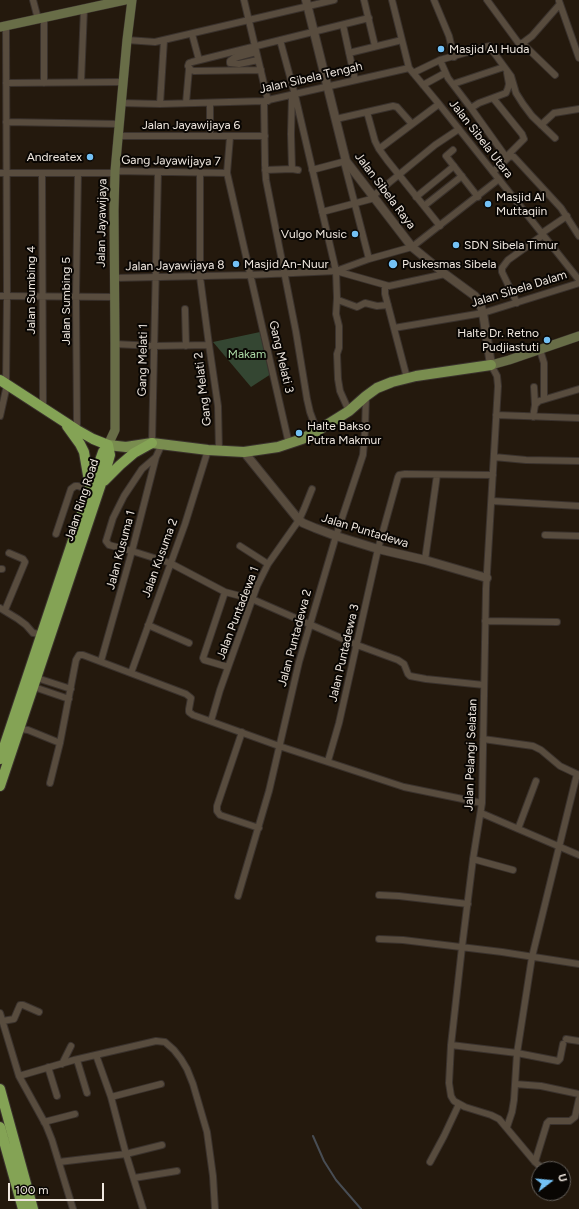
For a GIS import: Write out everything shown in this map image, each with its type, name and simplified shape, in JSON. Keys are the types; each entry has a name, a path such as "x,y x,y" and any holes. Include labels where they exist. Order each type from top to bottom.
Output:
{"highway":[{"path":"4,383 63,422 93,439 108,445"},
{"path":"63,422 80,444 84,452 90,489"},
{"path":"102,483 134,453 157,444"},
{"name":"Jalan Ring Road","path":"4,755 20,728 102,483 110,455 108,445"},
{"name":"Jalan Ring Road","path":"0,786 4,755 41,634 103,452 108,445"},
{"path":"0,1089 17,1171 23,1209"},
{"path":"0,1127 33,1209"}],"main road":[{"path":"3,27 84,9 104,2 125,0"},
{"name":"Jalan Jayawijaya","path":"108,445 115,430 115,172 132,0"},
{"path":"108,445 126,447 157,444 208,450 244,452 290,444 317,431 348,411 377,388 392,382 407,378 491,365 579,336"}],"street":[{"path":"34,0 41,18 44,83"},
{"path":"244,0 261,70 266,101 266,180 285,273 310,412 317,431"},
{"path":"127,40 155,42 249,20 307,3 334,0"},
{"path":"364,0 375,46"},
{"name":"Jalan Sibela Utara","path":"392,0 411,70 543,234 577,272 579,281"},
{"path":"434,0 454,56"},
{"path":"487,0 520,45 522,43 555,75"},
{"path":"522,43 532,36 559,2"},
{"path":"559,2 579,58"},
{"name":"Jalan Sibela Raya","path":"307,3 345,161 412,247 475,296 479,302 483,314 491,365"},
{"path":"81,82 84,9"},
{"path":"258,60 239,64 230,63 230,61 234,58 280,40 369,18"},
{"path":"343,25 355,80"},
{"path":"0,416 4,383 7,296 3,173 3,137 6,122 3,101 6,83 3,27"},
{"path":"192,34 199,60"},
{"path":"160,104 164,40"},
{"path":"280,40 336,271 336,314 339,326 339,350 337,354 338,379 340,391 348,411"},
{"path":"349,53 402,40"},
{"name":"Jalan Sibela Tengah","path":"121,103 160,104 266,101 355,80 411,70 489,46 505,68"},
{"path":"186,103 189,63 255,49"},
{"path":"440,60 445,73 506,156"},
{"path":"453,84 505,68"},
{"path":"472,108 479,103 506,93 508,88 508,77 505,68"},
{"path":"505,68 511,76 517,96 529,112 555,138"},
{"path":"189,69 194,71 261,70"},
{"path":"423,85 445,73"},
{"path":"6,83 123,82"},
{"path":"265,170 295,170 291,129 293,95"},
{"path":"492,171 506,156 524,141 524,138 493,98"},
{"path":"210,103 210,136"},
{"path":"379,149 439,104"},
{"path":"336,119 395,106 412,124"},
{"path":"541,125 552,115 579,109"},
{"path":"367,112 375,141 379,149 440,226"},
{"path":"6,122 119,124"},
{"path":"322,212 374,197 435,146 459,129"},
{"name":"Jalan Jayawijaya 6","path":"118,136 265,136"},
{"name":"Gang Melati 3","path":"230,137 228,173 250,276 290,444"},
{"path":"453,150 446,156 478,197"},
{"path":"492,171 512,156 561,208 579,236"},
{"path":"312,170 345,161 354,204 369,259"},
{"path":"416,197 454,166"},
{"name":"Gang Melati 1","path":"157,444 154,346 158,172"},
{"name":"Gang Jayawijaya 7","path":"3,173 228,173"},
{"name":"Jalan Sumbing 4","path":"42,173 43,408"},
{"name":"Jalan Sumbing 5","path":"77,430 76,296 78,173"},
{"name":"Gang Melati 2","path":"200,173 200,277 218,406 219,451"},
{"path":"424,206 462,176"},
{"path":"336,271 369,259 412,247 478,197 499,179"},
{"path":"517,302 502,272 502,268 508,260 567,216"},
{"path":"336,271 384,286 445,274"},
{"name":"Jalan Jayawijaya 8","path":"114,278 250,276 336,271"},
{"name":"Jalan Sibela Dalam","path":"394,328 483,314 579,281"},
{"path":"384,286 407,378"},
{"path":"0,296 114,297"},
{"path":"337,298 338,300 357,307 365,303 377,306 388,305"},
{"path":"185,309 186,346"},
{"path":"116,344 209,346"},
{"path":"540,350 544,363 544,399"},
{"name":"Jalan Pelangi Selatan","path":"459,1104 454,1101 451,1096 448,1083 462,947 482,803 485,621 498,381 491,365"},
{"path":"533,417 535,405 534,387"},
{"path":"535,405 539,400 579,389"},
{"name":"Jalan Puntadewa 2","path":"238,896 269,791 299,662 336,536 363,455 366,396"},
{"path":"496,415 579,418"},
{"name":"Jalan Kusuma 1","path":"101,661 132,551 156,457 157,444"},
{"name":"Jalan Kusuma 2","path":"131,673 187,516 208,450"},
{"name":"Jalan Puntadewa","path":"244,452 299,520 336,536 378,549 425,560 487,578"},
{"path":"156,457 142,469 124,496 106,541 109,545 170,564 225,592 252,599 357,645 401,662 404,664 410,676 484,685"},
{"path":"494,457 579,462"},
{"name":"Jalan Puntadewa 3","path":"328,761 339,723 378,549 396,479 399,475 404,474 437,475"},
{"path":"425,560 437,475 493,475"},
{"path":"56,534 71,489 75,486 90,489"},
{"name":"Jalan Puntadewa 1","path":"211,721 220,690 257,586 268,564 299,520 312,489"},
{"path":"492,501 579,506"},
{"path":"545,535 579,536"},
{"path":"240,546 268,564"},
{"path":"9,553 23,559 25,562 2,609 26,625 33,633 41,634"},
{"path":"225,592 203,658 204,660 228,667"},
{"path":"485,621 556,622"},
{"path":"148,625 189,643"},
{"path":"50,783 78,656 83,655 176,689 190,696 192,701 188,709 193,715 279,746 404,787 482,803"},
{"path":"35,683 71,689"},
{"path":"35,683 69,699"},
{"path":"20,728 60,743"},
{"path":"242,732 217,806 217,811 220,815 259,828"},
{"path":"483,739 534,746 560,766 578,774 532,957 517,1053 512,1112 507,1127"},
{"path":"518,829 536,781"},
{"path":"481,813 579,855"},
{"path":"474,858 513,870"},
{"path":"379,895 468,904"},
{"path":"379,939 502,952 579,964"},
{"path":"3,1021 14,1019 20,1005 23,1004 39,1012"},
{"path":"0,1012 19,1076 52,1140 73,1209"},
{"path":"19,1076 96,1055 160,1041 165,1042 181,1059 193,1084 207,1132 213,1176 215,1209"},
{"path":"451,1045 517,1053 558,1061 565,1042 579,1041"},
{"path":"62,1064 71,1046"},
{"path":"96,1055 111,1097 126,1154 143,1209"},
{"path":"77,1060 87,1093"},
{"path":"48,1067 57,1096"},
{"path":"111,1097 161,1084"},
{"path":"515,1084 541,1086 579,1094"},
{"path":"535,1161 549,1121 570,1121 574,1117 579,1099"},
{"path":"430,1162 459,1104 499,1119 534,1161"},
{"path":"44,1122 76,1114"},
{"path":"59,1162 126,1154 162,1145"},
{"path":"134,1178 177,1171"}],"green space":[{"name":"Makam","path":"260,332 271,374 251,387 213,342"}],"waterway":[{"path":"313,1136 324,1161 336,1180 361,1209"}],"place":[{"name":"Masjid Al Huda","path":"441,49"},
{"name":"Andreatex","path":"90,157"},
{"name":"Masjid Al Muttaqiin","path":"488,204"},
{"name":"Vulgo Music","path":"355,234"},
{"name":"SDN Sibela Timur","path":"456,245"},
{"name":"Masjid An-Nuur","path":"236,264"},
{"name":"Puskesmas Sibela","path":"393,264"},
{"name":"Halte Dr. Retno Pudjiastuti","path":"547,340"},
{"name":"Halte Bakso Putra Makmur","path":"299,433"}]}
